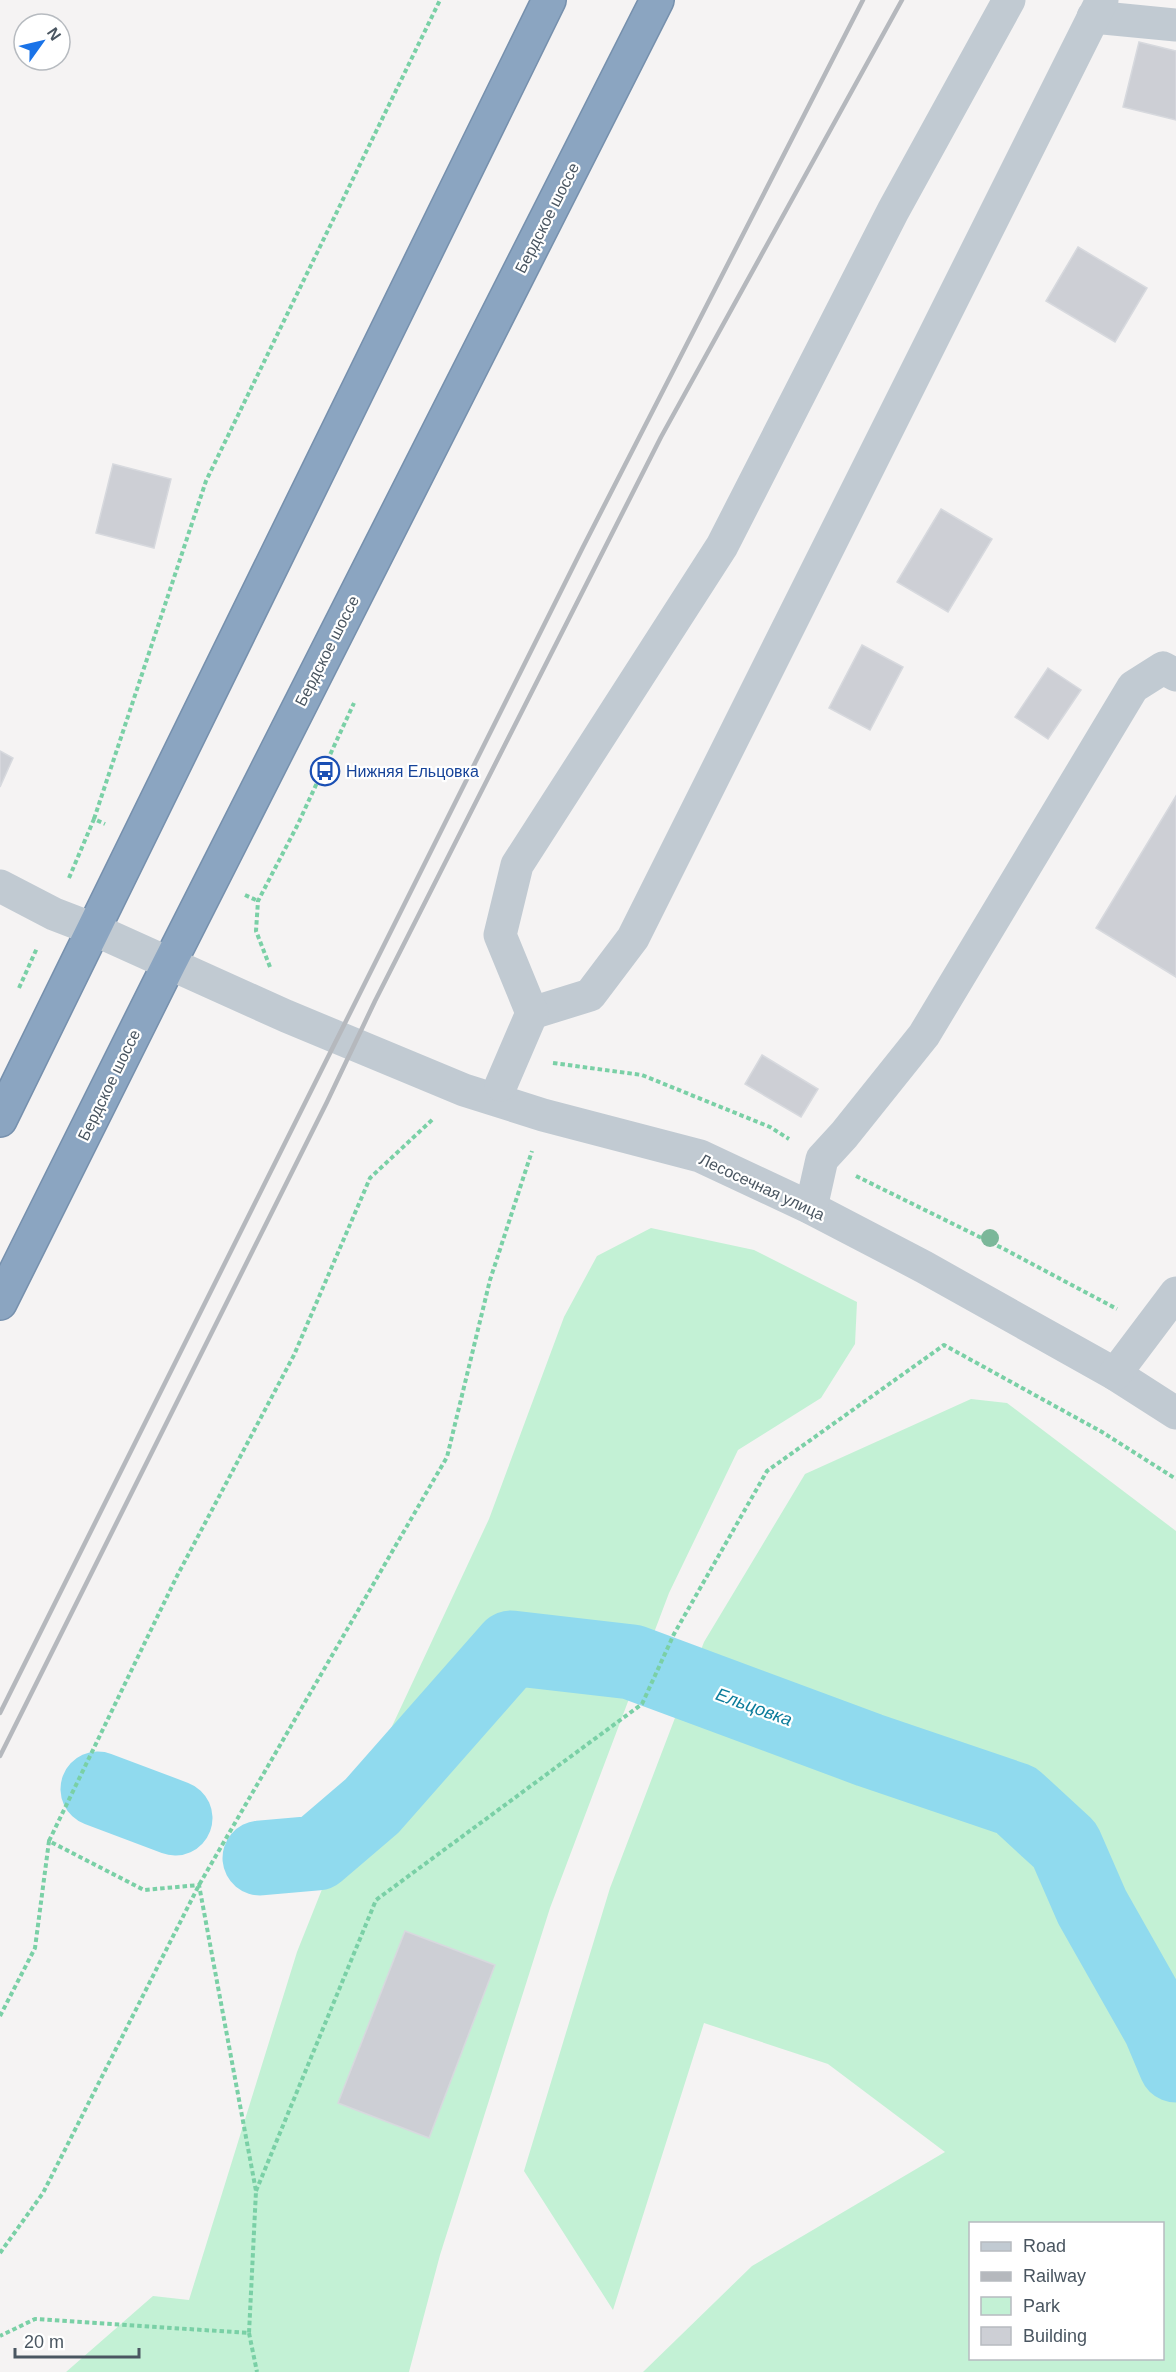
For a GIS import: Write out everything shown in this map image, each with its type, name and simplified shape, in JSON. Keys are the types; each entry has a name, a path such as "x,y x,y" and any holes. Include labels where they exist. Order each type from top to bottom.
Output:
{"highway":[{"path":"0,1120 549,0"},
{"name":"Бердское шоссе","path":"0,1303 657,0"}],"street":[{"path":"501,1085 532,1012 500,935 517,865 722,546 892,211 1010,0"},
{"path":"532,1012 590,995 633,938 1098,8 1176,25"},
{"path":"811,1208 822,1159 924,1035 1133,687 1163,668 1176,675"},
{"path":"0,886 54,914 169,964"},
{"name":"Лесосечная улица","path":"169,964 286,1016 464,1089 543,1115 700,1156 811,1208 924,1267 1115,1374 1176,1413"},
{"path":"1115,1374 1176,1293"}],"path":[{"path":"94,819 206,481 440,0"},
{"path":"271,969 256,931 258,901 297,826 354,703"},
{"path":"544,1061 642,1075 770,1126 822,1159 1004,1250 1150,1327"},
{"path":"0,2016 35,1948 50,1841 177,1576 294,1355 370,1178 464,1089"},
{"path":"0,2253 43,2193 200,1885 447,1457 490,1280 543,1115"},
{"path":"256,2191 375,1900 642,1704 674,1634 767,1471 944,1345 1102,1432 1176,1479"},
{"path":"50,1841 144,1890 200,1885"},
{"path":"200,1885 256,2191 249,2333 257,2372"},
{"path":"0,2336 35,2319 249,2333"}],"green space":[{"path":"651,1228 754,1250 857,1302 855,1344 821,1398 738,1450 669,1593 550,1908 440,2255 409,2372 66,2372 153,2296 189,2300 297,1952 358,1799 489,1519 564,1317 597,1256"},
{"path":"971,1399 1007,1403 1176,1531 1176,2372 643,2372 752,2266 945,2152 828,2064 704,2023 613,2310 524,2171 610,1888 704,1642 805,1474"}],"building":[{"path":"1139,42 1176,51 1176,120 1123,107"},
{"path":"1078,247 1147,288 1115,342 1046,301"},
{"path":"113,464 171,479 154,548 96,533"},
{"path":"941,509 992,539 948,612 897,582"},
{"path":"862,645 903,667 870,730 829,708"},
{"path":"1048,668 1081,690 1048,739 1015,717"},
{"path":"0,751 13,758 0,787"},
{"path":"1176,796 1176,977 1096,928"},
{"path":"762,1055 818,1089 801,1117 745,1084"},
{"path":"405,1931 495,1965 429,2138 338,2103"}],"waterway":[{"name":"Ельцовка","path":"260,1858 317,1853 372,1806 511,1648 632,1662 869,1750 1016,1800 1065,1845 1092,1907 1160,2027 1176,2065"},
{"name":"Ельцовка","path":"98,1789 175,1818"}],"railway":[{"path":"0,1713 583,547 863,0"},
{"path":"0,1756 327,1102 375,1001 661,437 902,0"}],"place":[{"name":"Нижняя Ельцовка","path":"325,771"}]}
